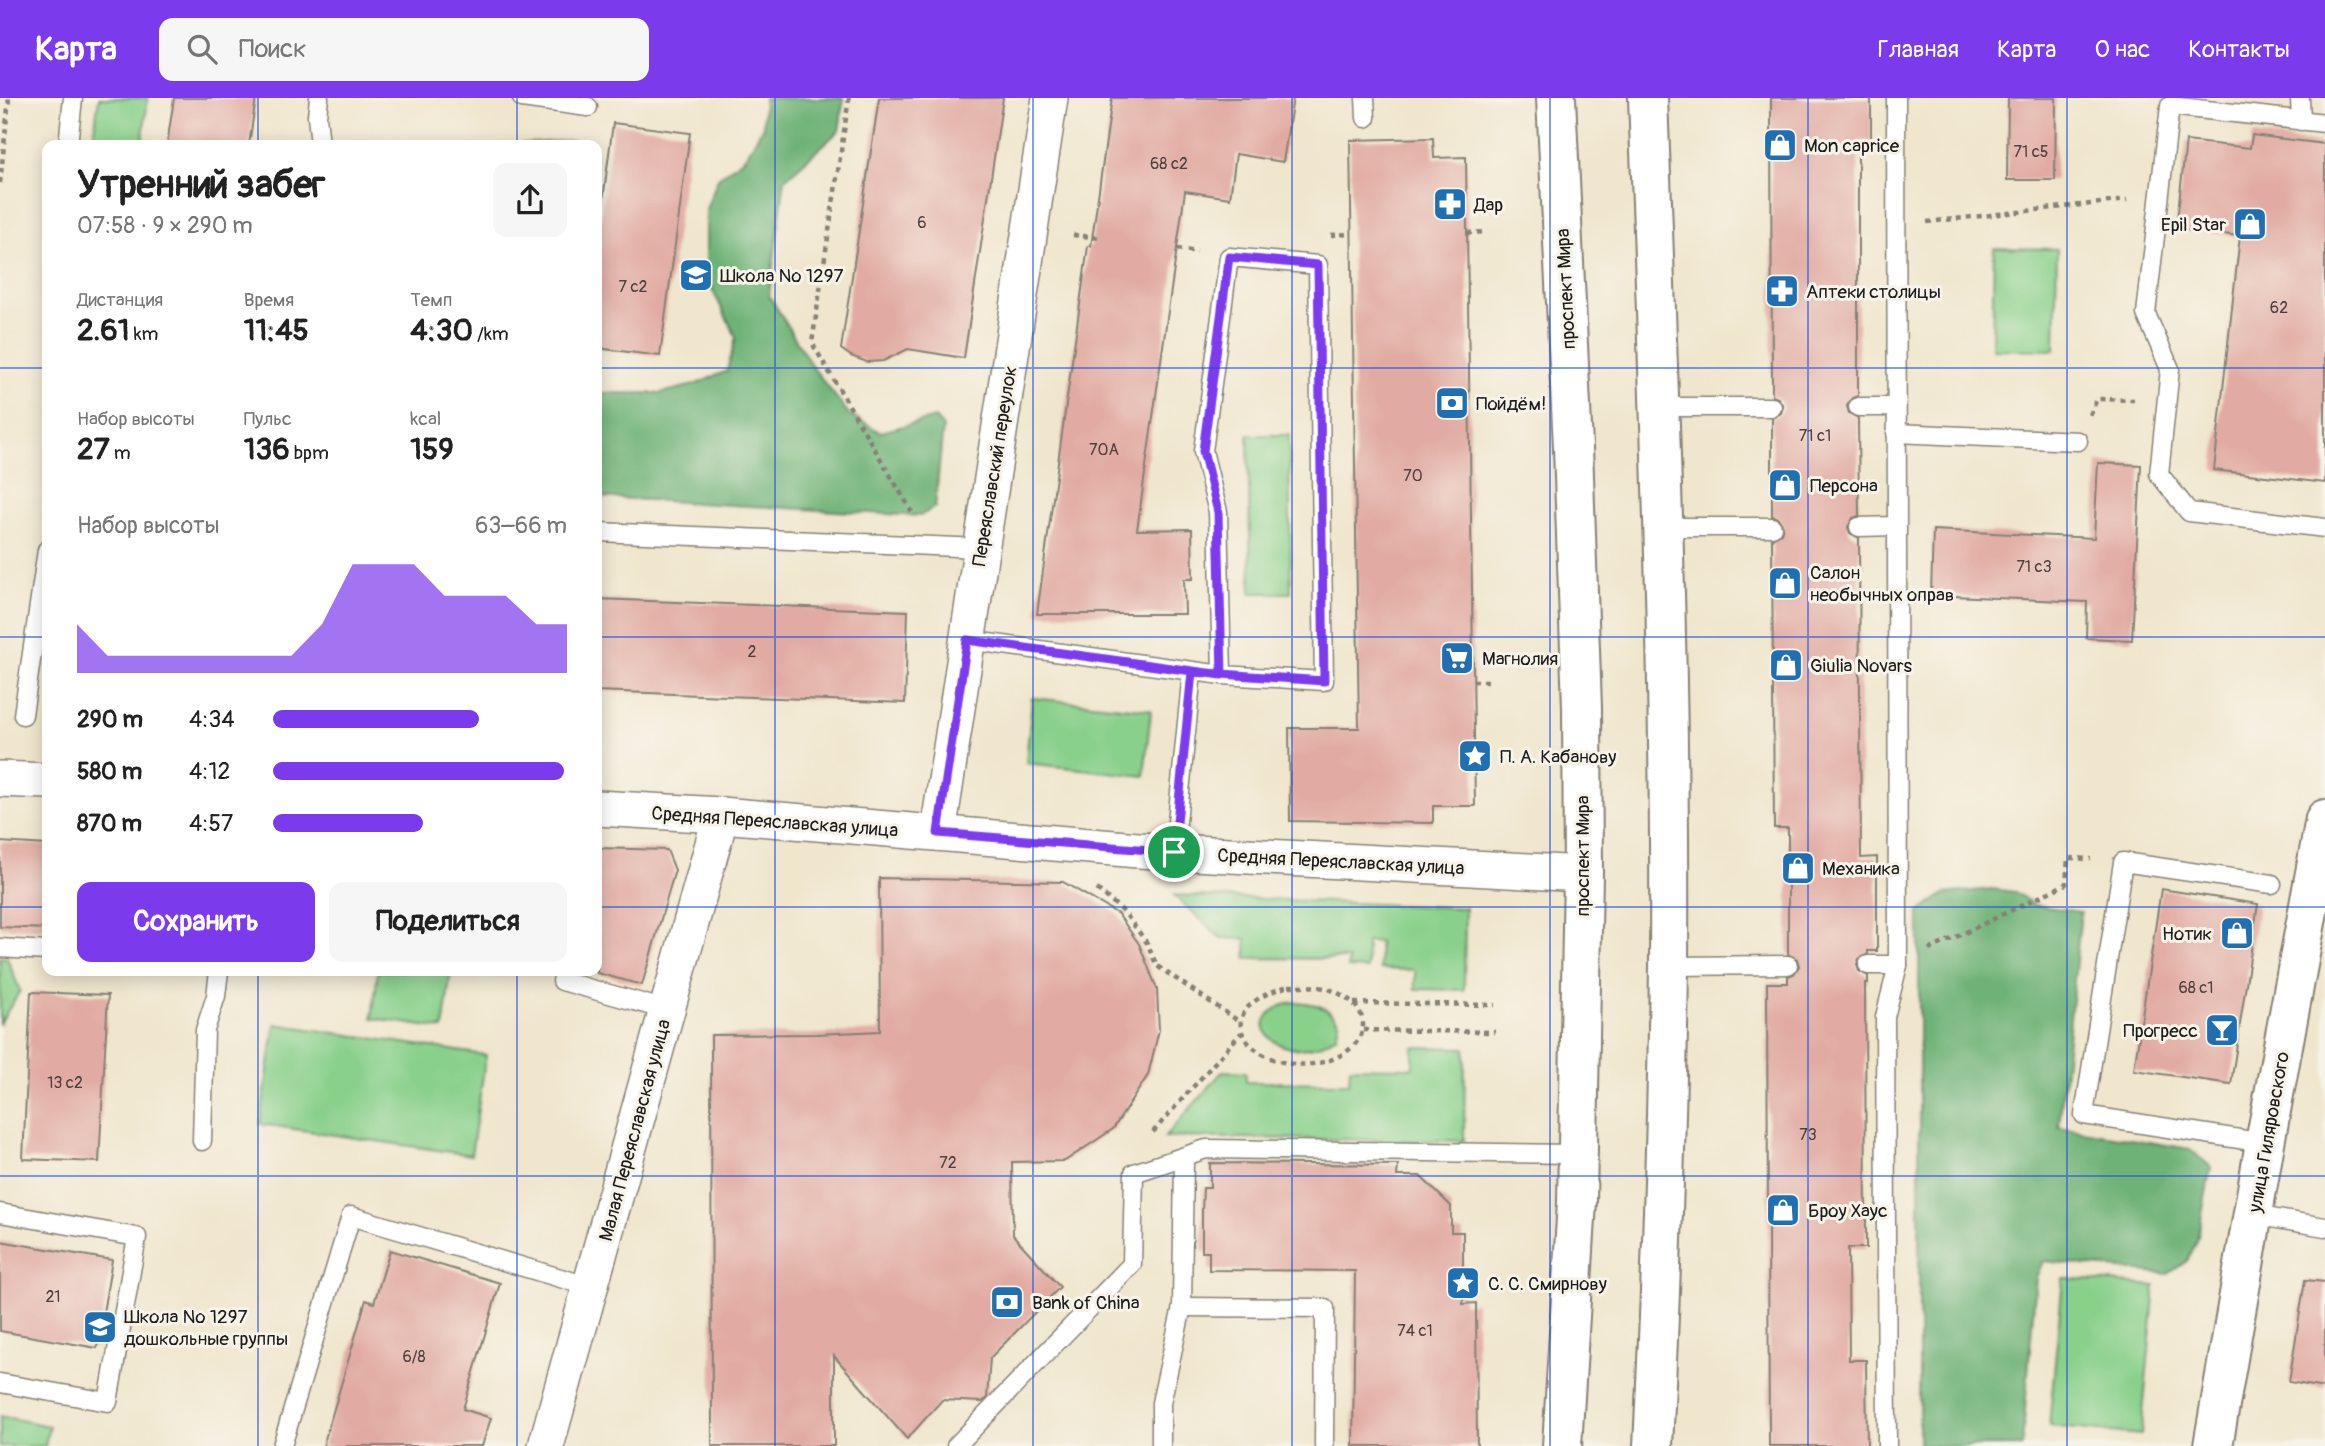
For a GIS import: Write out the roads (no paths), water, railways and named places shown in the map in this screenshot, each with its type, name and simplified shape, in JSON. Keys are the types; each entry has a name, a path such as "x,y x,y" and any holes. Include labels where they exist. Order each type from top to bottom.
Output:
{"main road":[{"name":"проспект Мира","path":"1556,98 1573,447 1582,708 1583,874 1577,1202 1562,1446"},
{"path":"1648,98 1663,527 1669,966 1663,1250 1653,1446"},
{"name":"улица Гиляровского","path":"2213,1446 2265,1143 2318,897 2325,819"}],"street":[{"name":"Переяславский переулок","path":"938,833 1050,98"},
{"path":"0,779 42,781"},
{"name":"Средняя Переяславская улица","path":"602,808 721,815 1174,852 1583,874"},
{"name":"Малая Переяславская улица","path":"546,1446 721,815"}],"lane":[{"path":"69,140 73,98"},
{"path":"319,98 317,116 319,140"},
{"path":"522,98 588,107"},
{"path":"1365,98 1366,118"},
{"path":"1887,1446 1885,1017 1898,965 1896,98"},
{"path":"2300,98 2301,121"},
{"path":"2325,123 2170,106 2146,314 2171,369 2159,474 2189,512 2325,528"},
{"path":"967,640 1192,672 1222,675 1324,681 1318,265 1229,257 1203,451 1218,512 1222,675"},
{"path":"1660,407 1772,408"},
{"path":"1858,407 1896,407"},
{"path":"1896,433 2078,441"},
{"path":"1859,527 1896,526"},
{"path":"1663,527 1772,527"},
{"path":"602,532 981,548"},
{"path":"23,715 42,584"},
{"path":"1174,852 1192,672"},
{"path":"2265,1143 2084,1115 2123,862 2272,884"},
{"path":"0,948 42,951"},
{"path":"1669,966 1788,965"},
{"path":"1868,965 1898,965"},
{"path":"202,1141 205,1030 216,996 218,976"},
{"path":"562,981 667,1010"},
{"path":"956,1446 1132,1264 1134,1173 1206,1149 1577,1154"},
{"path":"1161,1446 1161,1403 1182,1307 1184,1157"},
{"path":"0,1213 137,1237 108,1402 0,1383"},
{"path":"2253,1215 2325,1227"},
{"path":"282,1446 351,1216 591,1287"},
{"path":"1182,1307 1325,1308 1324,1446"}],"place":[{"name":"Mon caprice","path":"1780,145"},
{"name":"Дар","path":"1450,204"},
{"name":"Epil Star","path":"2250,224"},
{"name":"Школа № 1297","path":"696,275"},
{"name":"Аптеки столицы","path":"1782,291"},
{"name":"Пойдём!","path":"1452,403"},
{"name":"Персона","path":"1785,485"},
{"name":"Салон необычных оправ","path":"1785,583"},
{"name":"Магнолия","path":"1457,658"},
{"name":"Giulia Novars","path":"1786,665"},
{"name":"П. А. Кабанову","path":"1475,756"},
{"name":"Механика","path":"1798,868"},
{"name":"Нотик","path":"2237,933"},
{"name":"Прогресс","path":"2222,1030"},
{"name":"Броу Хаус","path":"1783,1210"},
{"name":"С. С. Смирнову","path":"1463,1283"},
{"name":"Bank of China","path":"1007,1302"},
{"name":"Школа № 1297 дошкольные группы","path":"100,1327"}]}
